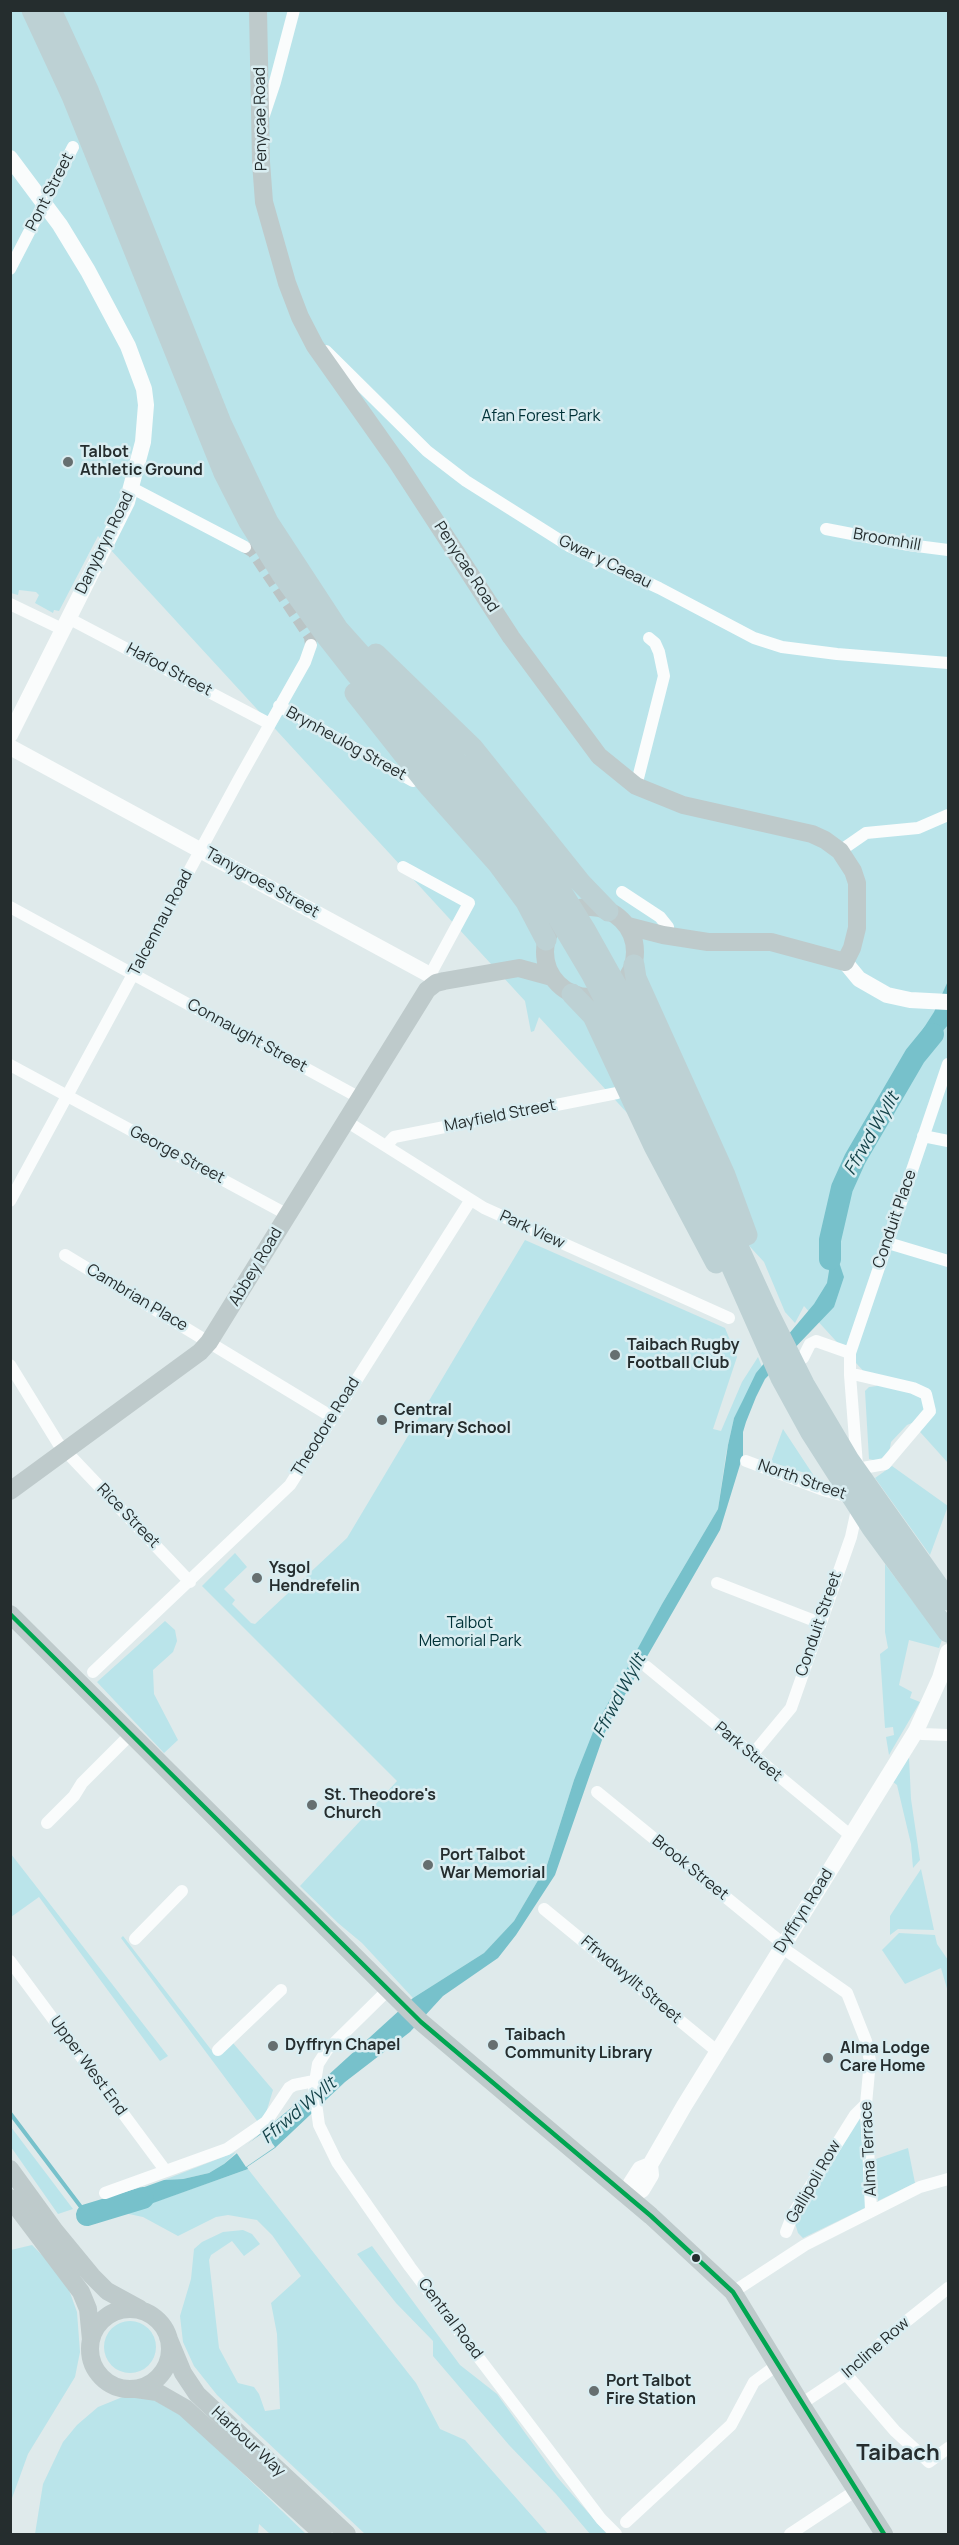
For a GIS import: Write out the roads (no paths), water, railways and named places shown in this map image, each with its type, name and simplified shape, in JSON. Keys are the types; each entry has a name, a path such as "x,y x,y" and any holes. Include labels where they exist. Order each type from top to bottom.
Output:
{"highway":[{"path":"32,10 72,96 224,473 281,573 326,637 371,691 497,833 541,875 602,957 631,1033 722,1245 849,1460 948,1600"},
{"path":"51,10 88,90 220,423 326,637 341,676 407,760 498,864 526,902 546,943"},
{"path":"326,637 366,644 473,748 581,883 608,911"},
{"path":"634,959 636,978 725,1175 752,1249 761,1309 781,1378 839,1479 948,1632"},
{"path":"572,994 593,1016 679,1195 720,1271 761,1309"}],"main road":[{"name":"Penycae Road","path":"258,10 264,202 287,283 315,346 403,471 525,657 599,756 636,786 683,805 812,834 840,851"},
{"path":"519,968 546,943 554,925 575,910 587,908 608,911 628,926 666,935 708,942 771,942 845,962 852,948 856,928 857,883 853,871 840,851"},
{"path":"433,979 519,968 552,977 572,994 594,998 608,994 620,986 630,974 634,959 628,926"},
{"path":"634,959 666,935"},
{"path":"546,943 546,962 552,977"},
{"name":"Abbey Road","path":"10,1491 200,1352 209,1342 433,979"},
{"path":"10,1614 421,2022 626,2195 733,2292 884,2535"},
{"path":"10,2169 55,2231 92,2276 107,2291 160,2322 168,2337 170,2354 164,2370 150,2384 133,2389 112,2385 101,2377 91,2358 90,2319 81,2292 10,2198"},
{"path":"91,2341 101,2322 109,2315 122,2310 144,2311"},
{"name":"Harbour Way","path":"168,2337 183,2373 197,2394 347,2535"},
{"name":"Harbour Way","path":"133,2389 157,2392 185,2408 323,2535"}],"street":[{"path":"261,122 276,82 294,10"},
{"name":"Pont Street","path":"10,269 74,147"},
{"name":"Danybryn Road","path":"10,158 45,203 107,305 128,346 144,390 146,420 132,488 10,735"},
{"name":"Gwar y Caeau","path":"315,346 321,347 427,451 465,481 569,546 659,588 754,638 782,647 948,663"},
{"path":"132,488 245,547"},
{"name":"Broomhill","path":"826,529 948,550"},
{"name":"Hafod Street","path":"10,604 66,624 89,627 270,724"},
{"name":"Talcennau Road","path":"10,1201 279,706 305,662 326,637"},
{"path":"636,786 664,676 659,652 655,643 649,638"},
{"name":"Brynheulog Street","path":"279,706 413,781"},
{"name":"Tanygroes Street","path":"10,747 433,979"},
{"path":"840,851 866,833 918,828 948,815"},
{"path":"403,867 469,903 433,979"},
{"path":"622,892 660,917 668,927 666,935"},
{"name":"Connaught Street","path":"10,907 360,1098"},
{"path":"845,962 859,979 888,995 910,1000 944,1001"},
{"name":"Conduit Place","path":"859,1475 850,1353 924,1136 943,1096 948,1064"},
{"name":"George Street","path":"10,1065 288,1215"},
{"name":"Mayfield Street","path":"386,1146 394,1137 617,1093"},
{"name":"Park View","path":"346,1121 470,1201 534,1232 729,1318"},
{"path":"924,1136 948,1141"},
{"name":"Theodore Road","path":"93,1672 290,1485 470,1201"},
{"path":"888,1243 948,1261"},
{"name":"Cambrian Place","path":"65,1255 332,1418"},
{"path":"803,1358 810,1344 816,1341 850,1353"},
{"name":"Rice Street","path":"10,1365 64,1451 190,1582"},
{"path":"850,1375 868,1377 926,1394 930,1411 885,1464 859,1475"},
{"name":"North Street","path":"746,1461 823,1490 859,1499"},
{"name":"Conduit Street","path":"752,1755 791,1708 851,1537 859,1499 859,1475"},
{"path":"717,1583 820,1623"},
{"name":"Dyffryn Road","path":"626,2195 640,2169 650,2165 782,1945 916,1731 940,1678 948,1653"},
{"name":"Park Street","path":"647,1667 850,1835"},
{"path":"916,1731 922,1734 948,1735"},
{"path":"47,1823 82,1783 130,1735"},
{"name":"Brook Street","path":"597,1792 782,1945"},
{"path":"135,1939 182,1891"},
{"name":"Ffrwdwyllt Street","path":"544,1909 718,2052"},
{"name":"Alma Terrace","path":"782,1945 787,1951 842,1988 850,1999 868,2051 870,2071 866,2104 871,2210"},
{"name":"Upper West End","path":"10,1962 165,2170"},
{"path":"105,2193 231,2146 272,2117 289,2088 294,2085 314,2085 318,2064 327,2050 389,1989"},
{"path":"218,2050 281,1990"},
{"name":"Central Road","path":"314,2085 319,2125 337,2162 404,2257 601,2519 616,2535"},
{"name":"Gallipoli Row","path":"786,2232 793,2214 855,2115 866,2104"},
{"path":"733,2292 805,2245 871,2210 920,2187 948,2179"},
{"name":"Incline Row","path":"801,2404 846,2374 948,2288"},
{"path":"626,2522 731,2425 754,2382 777,2365"},
{"path":"846,2374 895,2431 929,2462 948,2448"},
{"path":"790,2535 855,2491"}],"water":[{"path":"948,981 948,1025 918,1059 909,1051 934,1012"},
{"path":"828,1227 839,1231 834,1247 844,1277 834,1307 765,1379 743,1432 743,1455 720,1530 611,1719 555,1875 516,1935 498,1958 443,1996 410,2032 345,2082 275,2148 247,2167 248,2169 117,2216 111,2199 164,2180 183,2179 209,2173 224,2164 303,2098 413,1998 484,1953 514,1921 547,1865 574,1780 595,1727 662,1604 718,1509 734,1418 756,1373 814,1304 827,1283 829,1271 824,1240"}],"waterway":[{"name":"Ffrwd Wyllt","path":"830,1259 830,1240 842,1188 855,1159 915,1056 933,1034"},
{"path":"10,2113 87,2215"},
{"name":"Ffrwd Wyllt","path":"87,2215 143,2198"}],"tunnel":[{"path":"245,547 253,552 310,637 311,645"}],"place":[{"name":"Talbot Athletic Ground","path":"68,462"},
{"name":"Taibach Rugby Football Club","path":"615,1355"},
{"name":"Central Primary School","path":"382,1420"},
{"name":"Ysgol Hendrefelin","path":"257,1578"},
{"name":"St. Theodore's Church","path":"312,1805"},
{"name":"Port Talbot War Memorial","path":"428,1865"},
{"name":"Taibach Community Library","path":"493,2045"},
{"name":"Dyffryn Chapel","path":"273,2046"},
{"name":"Alma Lodge Care Home","path":"828,2058"},
{"name":"Port Talbot Fire Station","path":"594,2391"}],"district":[{"name":"Taibach","path":"898,2454"}],"park label":[{"name":"Afan Forest Park","path":"541,417"},
{"name":"Talbot Memorial Park","path":"470,1633"}]}
